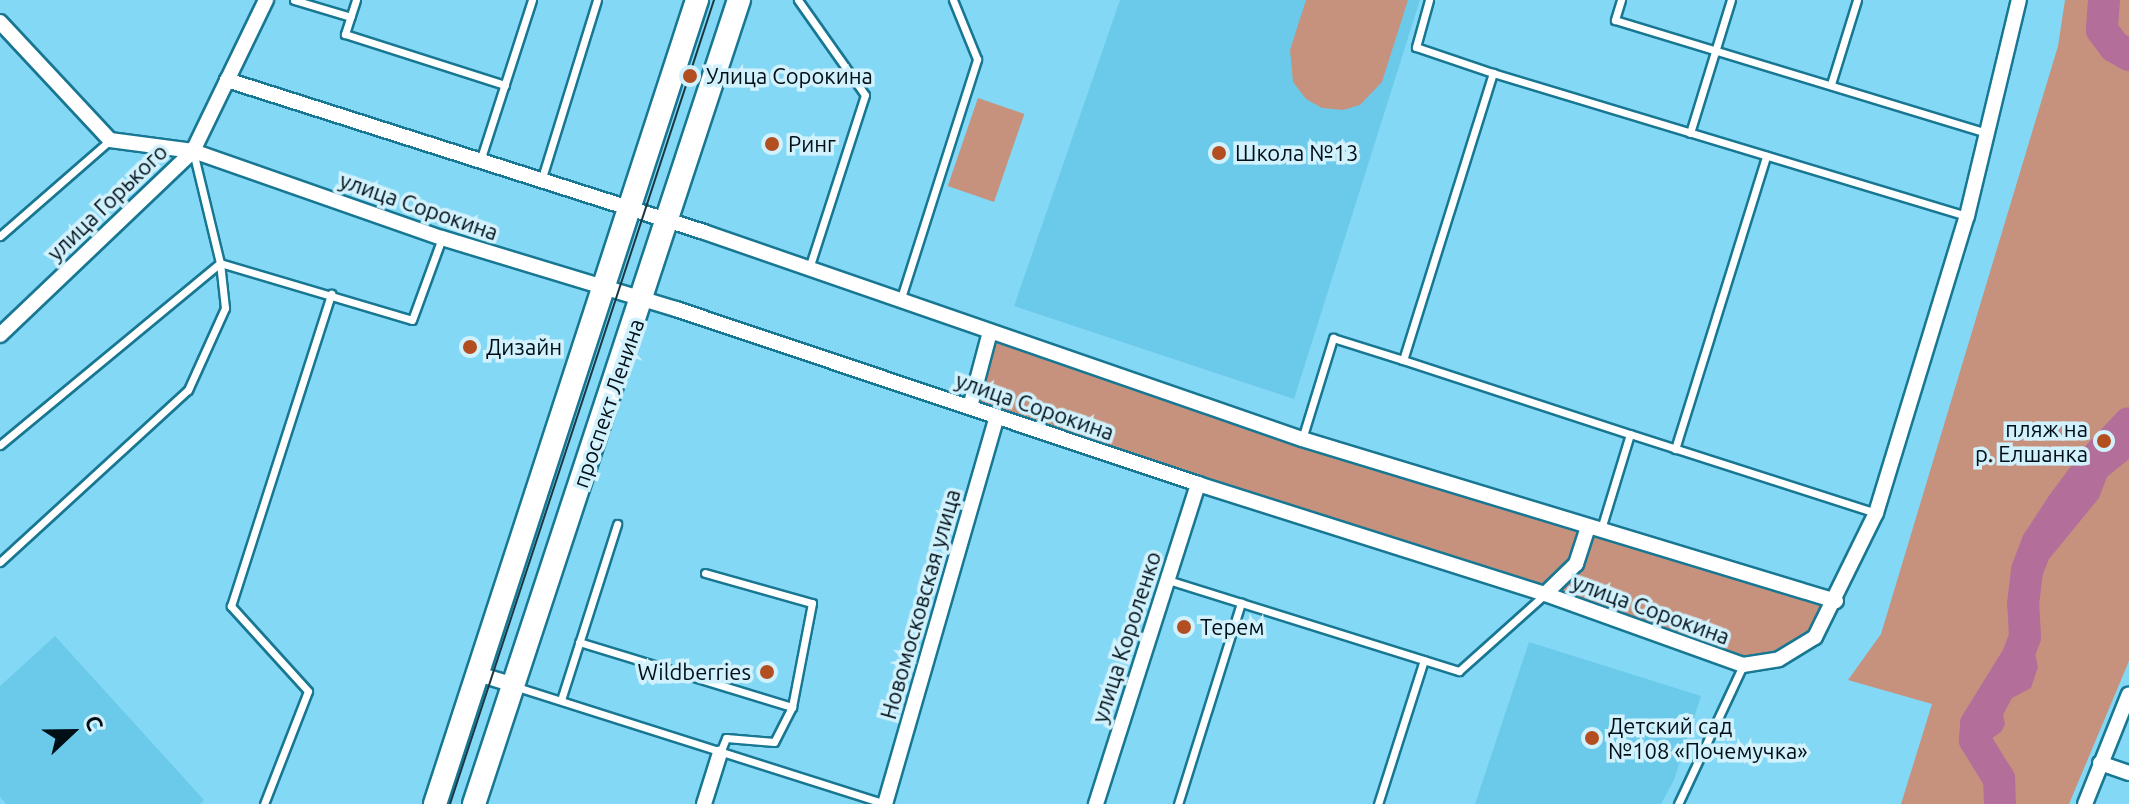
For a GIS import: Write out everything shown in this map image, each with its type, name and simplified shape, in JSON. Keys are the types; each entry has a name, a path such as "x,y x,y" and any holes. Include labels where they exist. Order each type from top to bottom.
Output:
{"main road":[{"name":"проспект Ленина","path":"435,804 606,289 697,0"},
{"name":"проспект Ленина","path":"474,804 643,300 739,0"}],"street":[{"name":"улица Горького","path":"0,335 193,151 266,0"},
{"name":"улица Сорокина","path":"110,140 193,151 442,238 643,300 1198,484 1545,594 1743,665 1779,659 1815,637 1836,601 1876,513 1967,216 2019,0"},
{"path":"0,22 110,140"},
{"path":"227,80 541,183 669,221 1302,439 1836,601"},
{"path":"970,407 990,332"},
{"name":"Новомосковская улица","path":"885,804 997,417"},
{"name":"улица Короленко","path":"1096,804 1198,484"},
{"path":"1545,594 1576,564 1594,529"},
{"path":"478,674 513,685"},
{"path":"2085,804 2129,694"},
{"path":"704,804 720,753"},
{"path":"2100,763 2129,773"}],"lane":[{"path":"294,0 351,17"},
{"path":"356,0 345,34 505,85"},
{"path":"480,161 532,0"},
{"path":"541,183 597,0"},
{"path":"798,0 865,95 809,270"},
{"path":"900,302 977,59 953,0"},
{"path":"1429,0 1416,47 1967,216"},
{"path":"1621,0 1615,20 1987,133"},
{"path":"1690,133 1731,0"},
{"path":"1831,84 1857,0"},
{"path":"1403,360 1493,73"},
{"path":"0,236 110,140"},
{"path":"0,562 188,390 225,308 220,263 193,151"},
{"path":"1675,449 1766,156"},
{"path":"220,263 412,320 442,238"},
{"path":"0,445 220,263"},
{"path":"264,804 308,691 231,606 331,294"},
{"path":"1302,439 1333,338 1876,513"},
{"path":"1594,529 1630,434"},
{"path":"561,700 617,524"},
{"path":"705,573 812,603 792,707 774,742 726,738 720,753"},
{"path":"1168,580 1459,671 1545,594"},
{"path":"1178,804 1241,603"},
{"path":"579,642 792,707"},
{"path":"1378,804 1424,660"},
{"path":"1678,804 1743,665"},
{"path":"513,685 885,804"}],"shaded area":[{"name":"Школа №13","path":"1120,0 1420,0 1294,399 1014,306"},
{"path":"1306,0 1408,0 1382,82 1360,105 1343,110 1322,108 1306,99 1293,82 1290,50"},
{"path":"2065,0 2129,0 2129,661 2069,804 1901,804 1932,704 1848,680 1881,634 2058,46"},
{"path":"978,98 1024,114 994,202 948,186"},
{"path":"990,332 1302,439 1836,601 1797,650 1743,665 970,407"},
{"path":"2129,431 2129,459 2107,477 2099,498 2049,559 2032,600 2029,624 2038,667 2031,688 2012,698 2003,715 2005,724 2001,732 1982,745 1977,739 1976,724 1994,684 2008,675 2018,645 2015,624 2020,599 2037,551 2056,523 2055,514 2072,479 2094,475 2100,455 2120,434"},
{"path":"55,636 204,800 200,804 6,804 0,797 0,686"},
{"name":"Детский сад №108 «Почемучка»","path":"1529,642 1701,696 1674,780 1661,804 1475,804"}],"waterway":[{"path":"2104,0 2102,30 2115,47 2129,55"},
{"path":"2000,804 1999,779 1975,740 1976,724 2018,656 2025,637 2023,604 2027,570 2038,542 2062,505 2100,454 2129,423"}],"tram line":[{"path":"450,804 714,0"}],"place":[{"name":"Улица Сорокина","path":"690,76"},
{"name":"Ринг","path":"772,144"},
{"name":"Школа №13","path":"1219,153"},
{"name":"Дизайн","path":"470,347"},
{"name":"пляж на р. Елшанка","path":"2104,441"},
{"name":"Терем","path":"1184,627"},
{"name":"Wildberries","path":"767,672"},
{"name":"Детский сад №108 «Почемучка»","path":"1592,738"}]}
